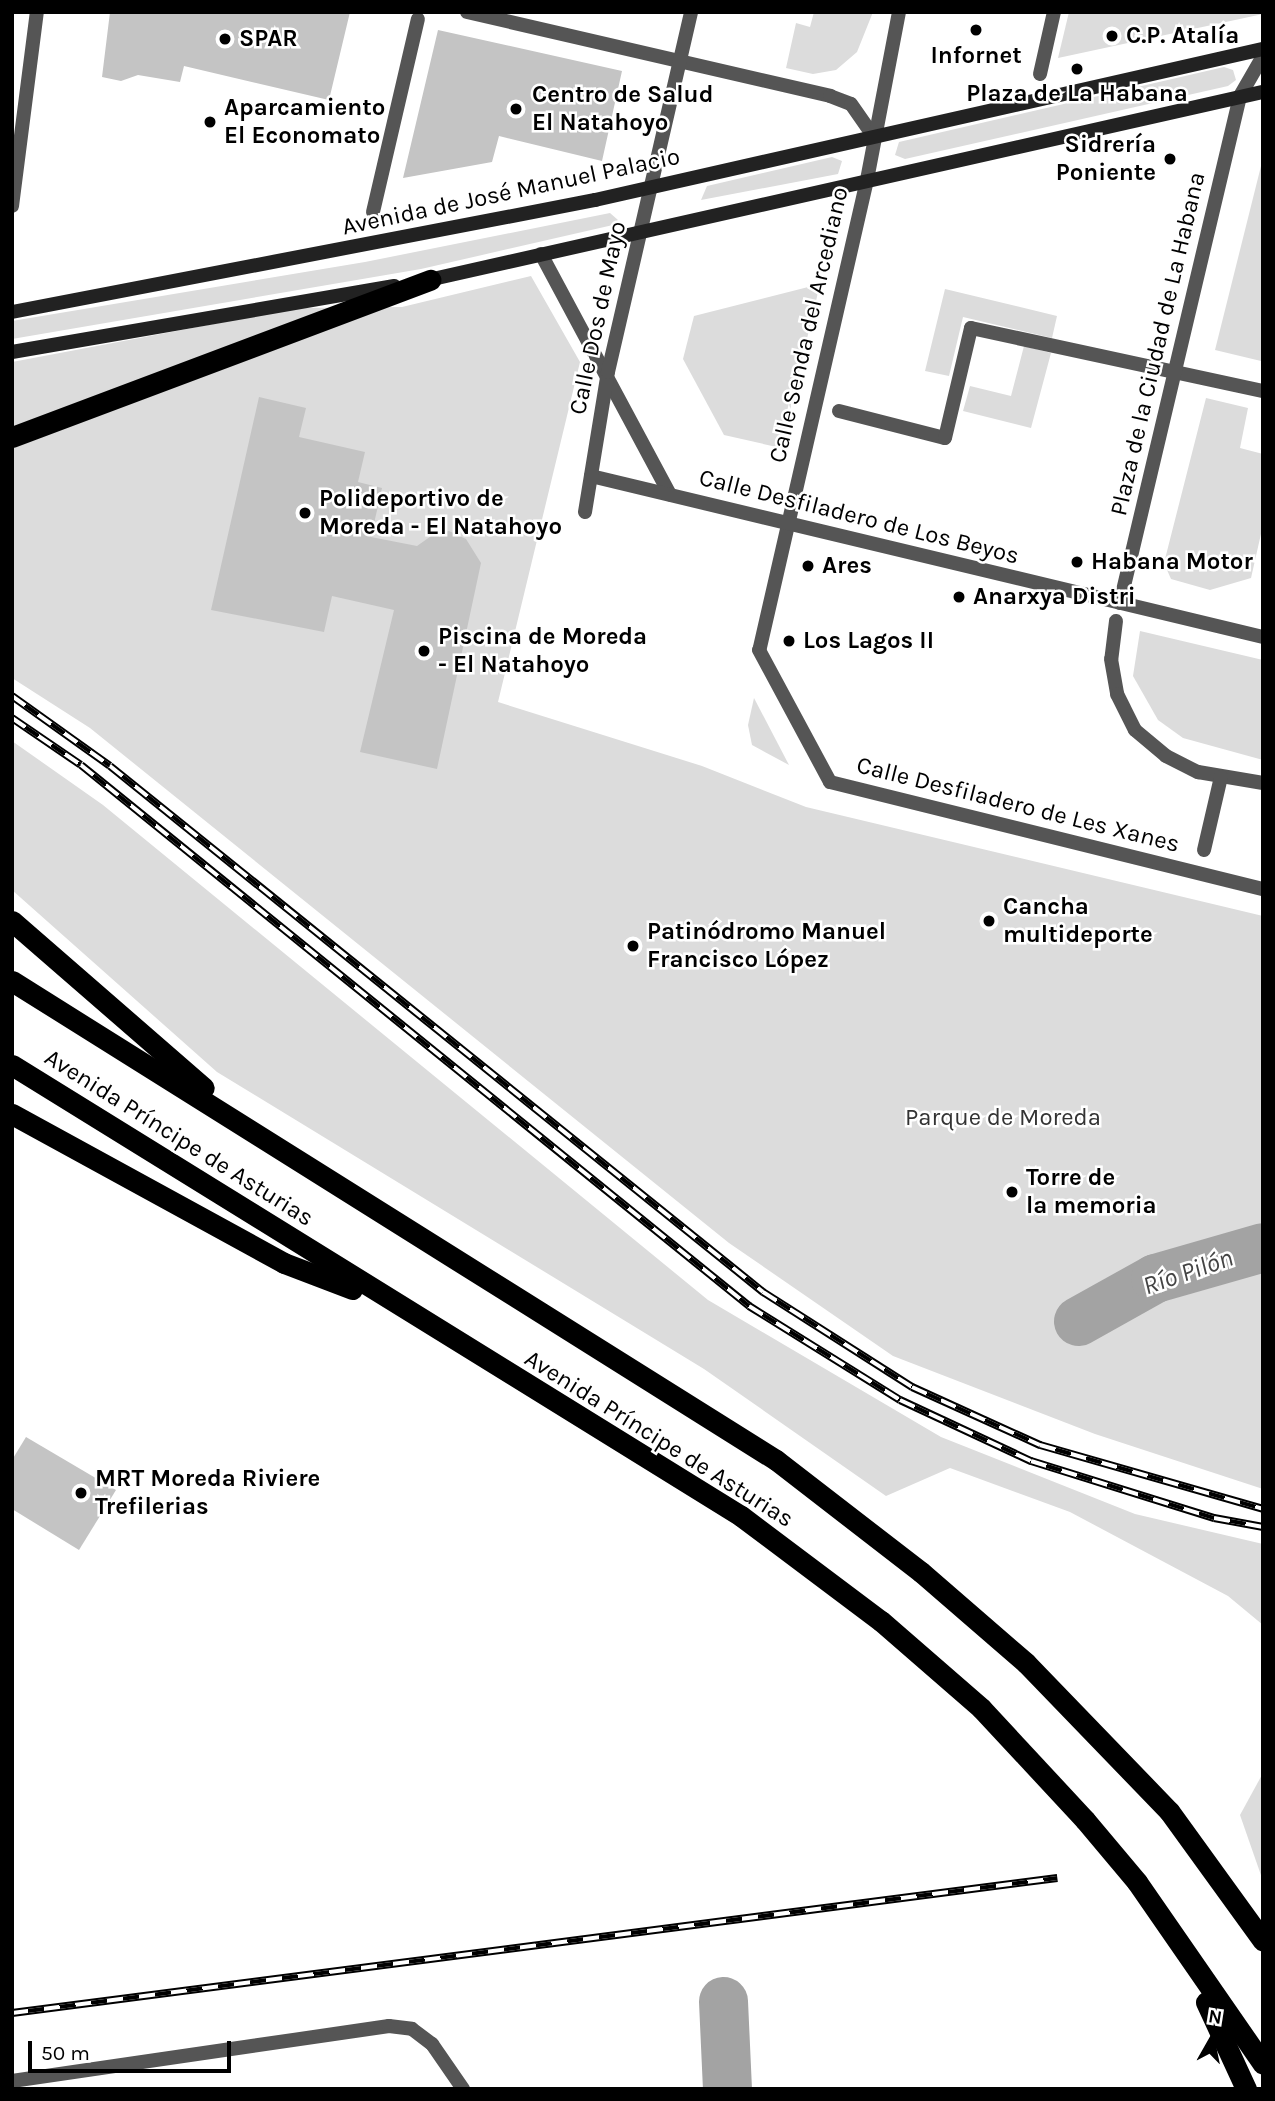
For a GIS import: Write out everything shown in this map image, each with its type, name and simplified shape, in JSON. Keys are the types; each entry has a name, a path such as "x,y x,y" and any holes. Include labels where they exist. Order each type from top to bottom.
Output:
{"highway":[{"path":"12,437 430,280"},
{"path":"12,920 251,1128"},
{"name":"Avenida Príncipe de Asturias","path":"12,981 251,1128 765,1453 921,1572 1026,1663 1169,1811 1263,1941"},
{"name":"Avenida Príncipe de Asturias","path":"12,1065 399,1307 741,1516 881,1621 991,1718 1137,1882 1263,2064"},
{"path":"12,1114 284,1263 399,1307"},
{"path":"1175,1937 1246,2089"}],"main road":[{"name":"Avenida de José Manuel Palacio","path":"12,312 649,187 1263,49"},
{"path":"12,352 430,280 1263,92"}],"street":[{"path":"12,206 37,12"},
{"path":"467,12 516,18 851,104 874,137"},
{"name":"Calle Dos de Mayo","path":"585,512 608,372 691,12"},
{"name":"Calle Senda del Arcediano","path":"786,523 867,180 899,12"},
{"path":"1040,74 1054,12"},
{"path":"373,212 418,19"},
{"path":"1241,96 1263,56"},
{"name":"Plaza de la Ciudad de La Habana","path":"1120,603 1241,96"},
{"name":"Calle Desfiladero de Los Beyos","path":"541,254 608,372 670,495 1263,637"},
{"path":"839,411 944,438 971,327 1263,391"},
{"path":"591,476 670,495"},
{"name":"Calle Desfiladero de Les Xanes","path":"786,523 759,650 830,782 1263,889"},
{"path":"1116,621 1111,659 1117,694 1136,730 1166,756 1221,777 1263,783"},
{"path":"1203,850 1221,777"},
{"path":"12,2081 389,2026 412,2029 432,2044 463,2089"}],"green space":[{"path":"814,12 873,12 857,52 836,70 813,74 786,68 796,23 810,27"},
{"name":"C.P. Atalía","path":"1069,12 1263,12 1263,14 1058,58"},
{"path":"1224,67 1233,70 1236,80 1228,86 905,159 895,155 899,142"},
{"path":"832,157 842,161 838,174 701,200 707,186"},
{"path":"1263,158 1263,352 1261,361 1215,350"},
{"path":"610,213 618,220 613,225 421,269 12,339 12,321 365,262"},
{"name":"Parque de Moreda","path":"531,276 580,362 498,702 702,766 806,807 1263,916 1263,1489 1095,1434 893,1356 729,1243 90,728 12,678 12,362 298,308 402,307"},
{"path":"820,284 781,448 724,435 683,359 694,316"},
{"path":"945,289 1057,316 1052,338 963,317 949,376 925,371"},
{"path":"1024,346 1051,353 1031,428 963,411 970,386 1011,396"},
{"path":"1206,398 1248,408 1240,448 1263,454 1263,525 1251,578 1210,590 1171,579 1164,563"},
{"path":"1140,631 1263,660 1263,760 1183,738 1158,720 1133,676"},
{"path":"754,698 789,765 752,745 748,725"},
{"path":"12,741 103,805 708,1300 941,1437 1135,1514 1263,1544 1263,1625 1228,1596 1070,1512 950,1468 886,1496 704,1369 217,1072 12,890"},
{"path":"1263,1773 1263,1881 1240,1815"}],"building":[{"name":"SPAR","path":"110,12 350,12 329,100 184,66 180,82 138,75 121,81 102,77"},
{"name":"Centro de Salud El Natahoyo","path":"438,30 622,71 602,161 499,136 492,162 403,178"},
{"path":"259,397 306,408 299,437 365,452 358,482 382,488 371,537 417,546 434,534 449,531 466,539 481,563 437,769 360,752 394,610 332,596 324,632 211,610"},
{"name":"MRT Moreda Riviere Trefilerias","path":"26,1437 116,1490 79,1550 12,1509 12,1460"}],"waterway":[{"name":"Río Pilón","path":"1078,1321 1155,1278 1263,1247"},
{"name":"Río Pilón","path":"723,2001 727,2089"}],"railway":[{"path":"12,696 110,766 763,1292 912,1387 1040,1445 1263,1509"},
{"path":"12,718 81,765 749,1306 900,1400 1031,1461 1214,1518 1263,1527"},
{"path":"12,2013 1057,1878"}],"place":[{"name":"Infornet","path":"976,30"},
{"name":"C.P. Atalía","path":"1112,36"},
{"name":"SPAR","path":"225,39"},
{"name":"Plaza de La Habana","path":"1077,69"},
{"name":"Centro de Salud El Natahoyo","path":"516,109"},
{"name":"Aparcamiento El Economato","path":"210,122"},
{"name":"Sidrería Poniente","path":"1170,159"},
{"name":"Polideportivo de Moreda - El Natahoyo","path":"305,513"},
{"name":"Habana Motor","path":"1077,562"},
{"name":"Ares","path":"808,566"},
{"name":"Anarxya Distri","path":"959,597"},
{"name":"Los Lagos II","path":"789,641"},
{"name":"Piscina de Moreda - El Natahoyo","path":"424,651"},
{"name":"Cancha multideporte","path":"989,921"},
{"name":"Patinódromo Manuel Francisco López","path":"633,946"},
{"name":"Torre de la memoria","path":"1012,1192"},
{"name":"MRT Moreda Riviere Trefilerias","path":"81,1493"}]}
